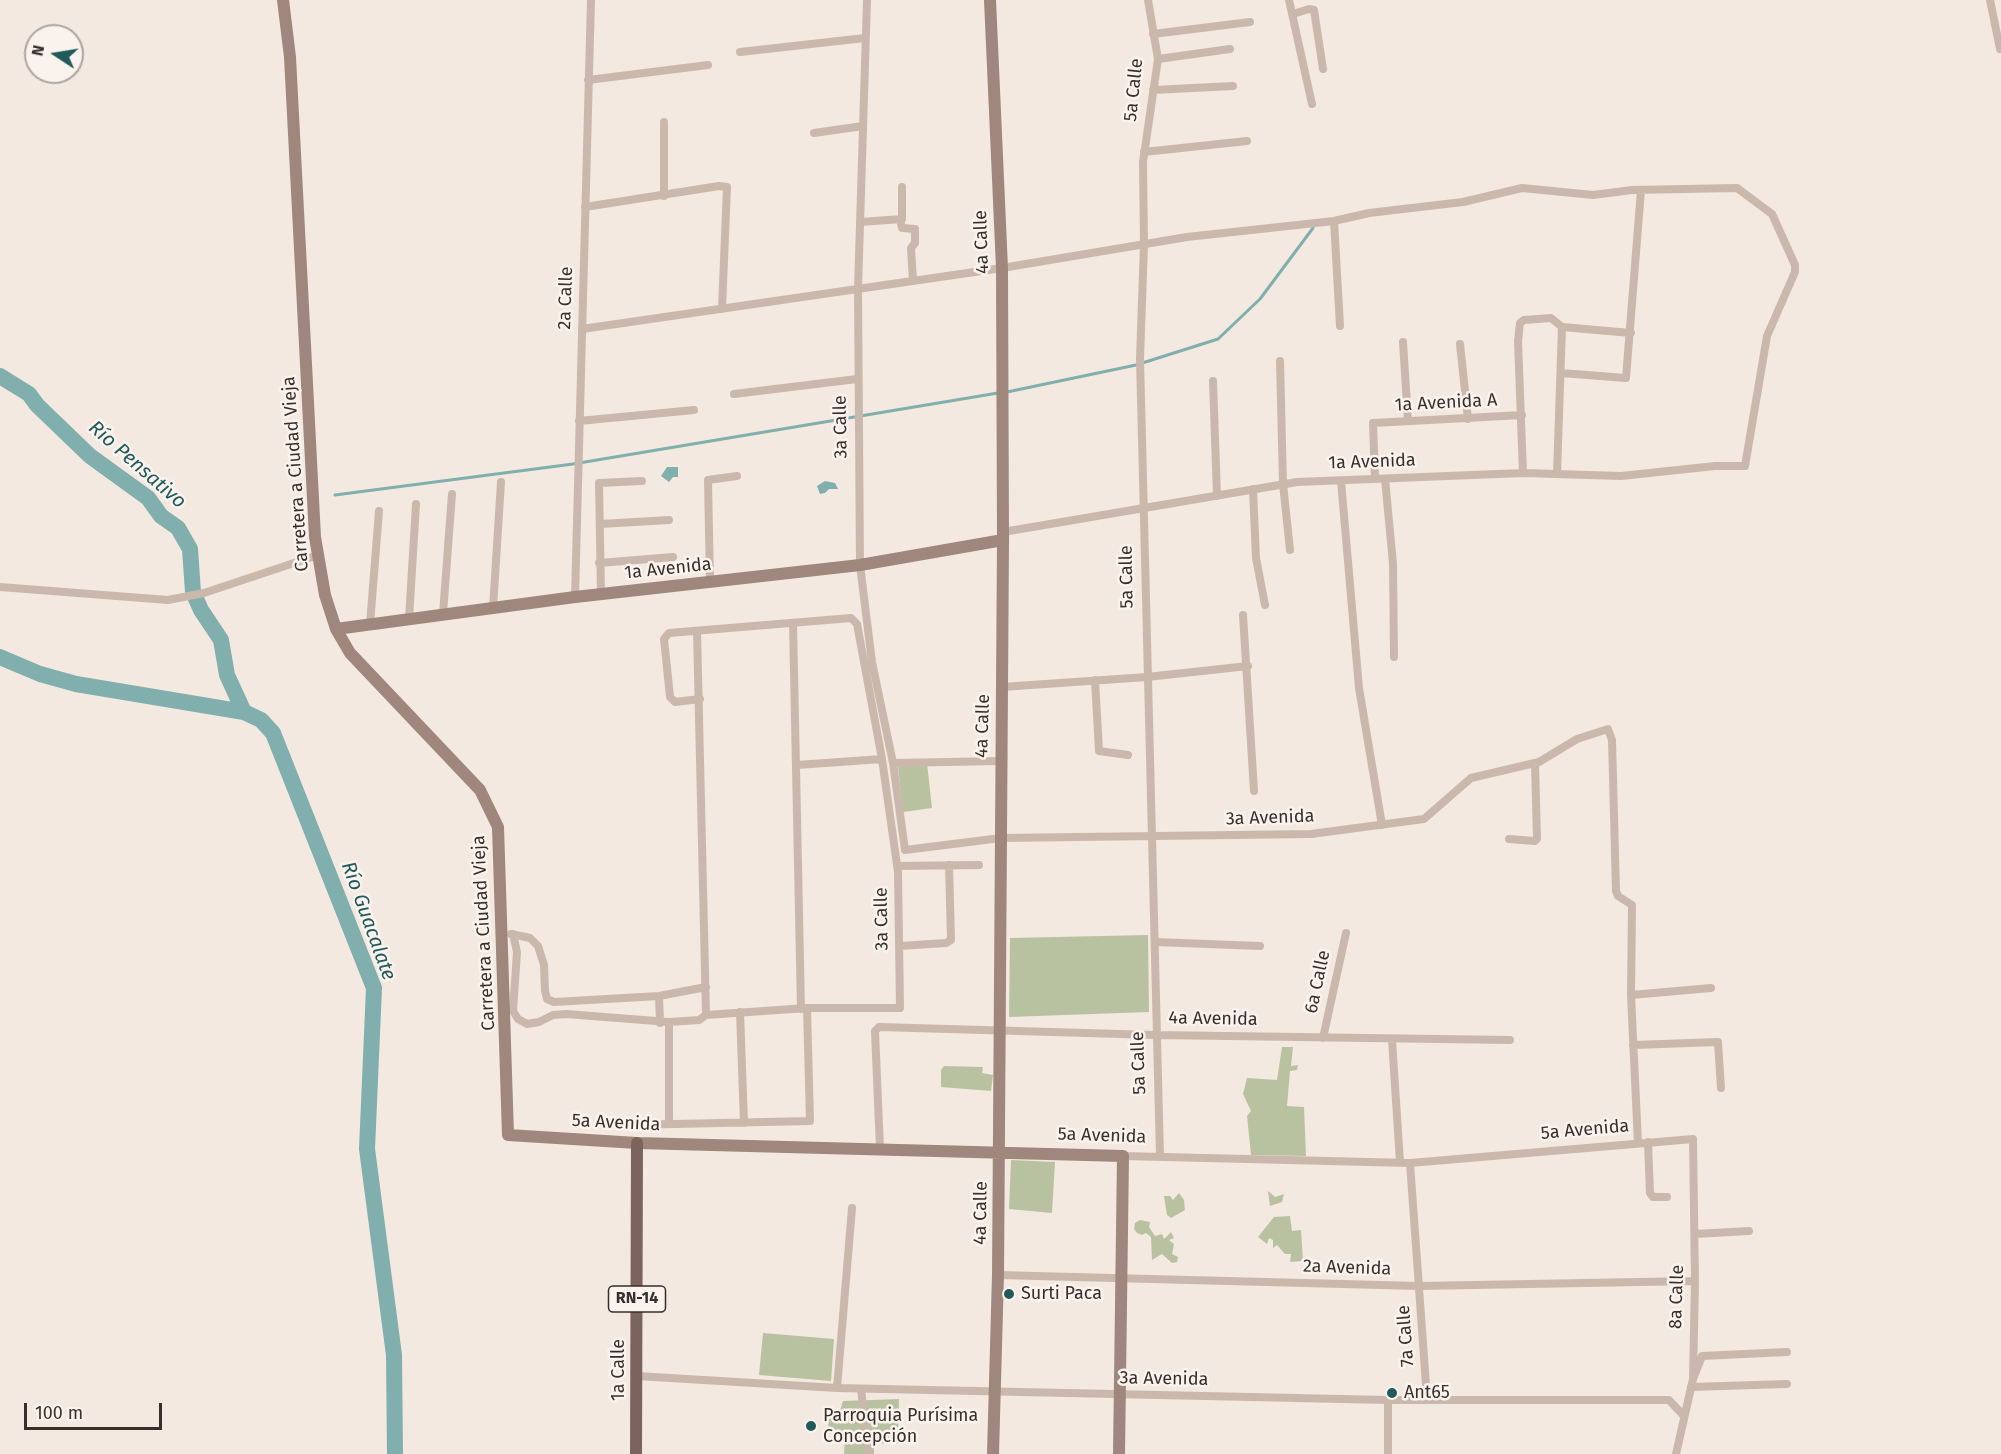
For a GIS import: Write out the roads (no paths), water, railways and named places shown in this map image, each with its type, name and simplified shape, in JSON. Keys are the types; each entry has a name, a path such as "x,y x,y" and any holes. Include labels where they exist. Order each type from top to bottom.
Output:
{"main road":[{"name":"Carretera a Ciudad Vieja","path":"283,0 290,57 318,555 325,595 335,625 350,653 480,790 498,827 507,933 508,1136"},
{"name":"4a Calle","path":"990,0 1002,268 1003,536 998,1275 993,1454"},
{"name":"1a Avenida","path":"335,625 370,624 575,597 860,565 1003,536"},
{"name":"5a Avenida","path":"508,1136 637,1143 1123,1156"},
{"name":"1a Calle","path":"636,1454 637,1143"},
{"path":"1119,1454 1123,1156"}],"street":[{"name":"2a Calle","path":"575,597 591,0"},
{"name":"3a Calle","path":"867,0 858,289 857,424 860,565 872,662 893,763 905,850"},
{"name":"5a Calle","path":"1148,0 1158,59 1144,152 1140,363 1155,942 1155,1035 1160,1156"},
{"path":"1289,0 1312,104"},
{"path":"1990,0 2000,49"},
{"path":"1293,14 1308,9 1314,10 1323,69"},
{"path":"1153,34 1250,22"},
{"path":"740,52 865,38"},
{"path":"1158,59 1230,50"},
{"path":"588,80 708,65"},
{"path":"1153,90 1233,86"},
{"path":"664,122 664,196"},
{"path":"814,133 863,126"},
{"path":"1144,152 1247,141"},
{"path":"585,207 719,186 727,187 722,309"},
{"path":"860,222 903,218 902,187"},
{"path":"582,329 1002,268 1144,244 1334,221 1369,213 1462,202 1522,189 1593,195 1641,190 1626,379 1561,373"},
{"name":"1a Avenida","path":"1003,536 1283,484 1523,472 1621,476 1715,466 1745,466 1767,336 1795,272 1795,265 1772,214 1741,190 1641,190"},
{"path":"900,219 902,228 915,229 915,243 911,249 913,281"},
{"path":"1334,221 1340,326"},
{"path":"1523,472 1518,341 1520,323 1524,320 1551,318 1562,327 1631,333"},
{"path":"1557,474 1562,327"},
{"path":"1404,342 1408,421"},
{"path":"1460,344 1468,418"},
{"path":"1280,361 1283,484 1290,550"},
{"path":"734,394 857,379"},
{"path":"1213,381 1217,496"},
{"path":"579,421 694,410"},
{"name":"1a Avenida A","path":"1375,478 1372,425 1408,421 1522,416"},
{"path":"710,582 708,480 737,476"},
{"path":"1385,479 1393,564 1394,657"},
{"path":"601,594 599,483 642,481"},
{"path":"1341,481 1359,688 1382,825"},
{"path":"493,608 501,482"},
{"path":"1252,489 1256,558 1265,605"},
{"path":"443,614 452,494"},
{"path":"409,619 416,504"},
{"path":"370,624 379,511"},
{"path":"600,524 669,520"},
{"path":"0,588 168,600 204,593 318,555"},
{"path":"599,563 673,557"},
{"path":"1243,615 1248,666 1254,791"},
{"name":"3a Calle","path":"700,699 671,700 664,639 669,633 851,618 857,624 882,759 897,866 900,1008 804,1009"},
{"path":"630,1125 810,1121 804,1009 793,623"},
{"path":"697,631 706,1015"},
{"path":"1002,687 1147,677 1248,666"},
{"path":"1095,680 1099,751 1128,755"},
{"name":"3a Avenida","path":"905,850 1001,838 1311,834 1424,819 1471,778 1549,758 1577,740 1608,729 1612,740 1616,891 1618,896 1632,905 1630,995"},
{"path":"797,765 882,759"},
{"path":"893,763 1000,761"},
{"path":"1509,839 1535,842 1537,839 1535,763"},
{"path":"897,866 979,865"},
{"path":"899,946 946,944 951,940 949,866"},
{"path":"507,933 517,952 513,1011 518,1019 527,1024 539,1022 553,1015 566,1014 664,1022 699,1020 706,1015 804,1009"},
{"path":"507,933 530,938 538,946 544,965 547,999 554,1002 659,996 706,987"},
{"name":"6a Calle","path":"1323,1038 1346,933"},
{"path":"1155,942 1260,946"},
{"path":"1638,1143 1630,995 1711,988"},
{"path":"659,996 664,1022 669,1124"},
{"path":"740,1012 744,1123"},
{"name":"4a Avenida","path":"880,1149 875,1031 879,1027 1392,1040 1510,1040"},
{"path":"1392,1040 1400,1162"},
{"path":"1633,1045 1718,1042 1721,1088"},
{"name":"5a Avenida","path":"1123,1156 1410,1163 1693,1139"},
{"name":"8a Calle","path":"1676,1454 1692,1383 1695,1281 1693,1139"},
{"path":"1648,1142 1650,1193 1653,1197 1667,1197"},
{"name":"7a Calle","path":"1410,1163 1427,1399"},
{"path":"837,1388 852,1208"},
{"path":"1695,1234 1749,1231"},
{"name":"2a Avenida","path":"998,1275 1419,1286 1695,1281"},
{"path":"1787,1352 1702,1356 1692,1383 1787,1384"},
{"name":"3a Avenida","path":"637,1376 861,1389 1388,1400 1669,1400 1683,1416"},
{"path":"861,1389 868,1454"},
{"path":"1388,1400 1388,1454"}],"water":[{"path":"667,467 678,467 678,477 673,477 669,482 661,476"},
{"path":"825,481 835,483 838,489 829,489 820,494 817,486"}],"waterway":[{"path":"1007,392 1136,365 1218,339 1260,299 1313,228"},
{"name":"Río Pensativo","path":"0,376 29,394 37,405 90,456 148,498 161,516 178,528 190,549 193,592 201,610 221,640 227,675 244,712"},
{"path":"335,495 573,464 998,393"},
{"name":"Río Guacalate","path":"0,657 40,674 76,684 244,712 261,720 273,733 374,988 367,1149 394,1355 395,1454"}],"place":[{"name":"Surti Paca","path":"1009,1294"},
{"name":"Ant65","path":"1392,1393"},
{"name":"Parroquia Purísima Concepción","path":"811,1426"}]}
